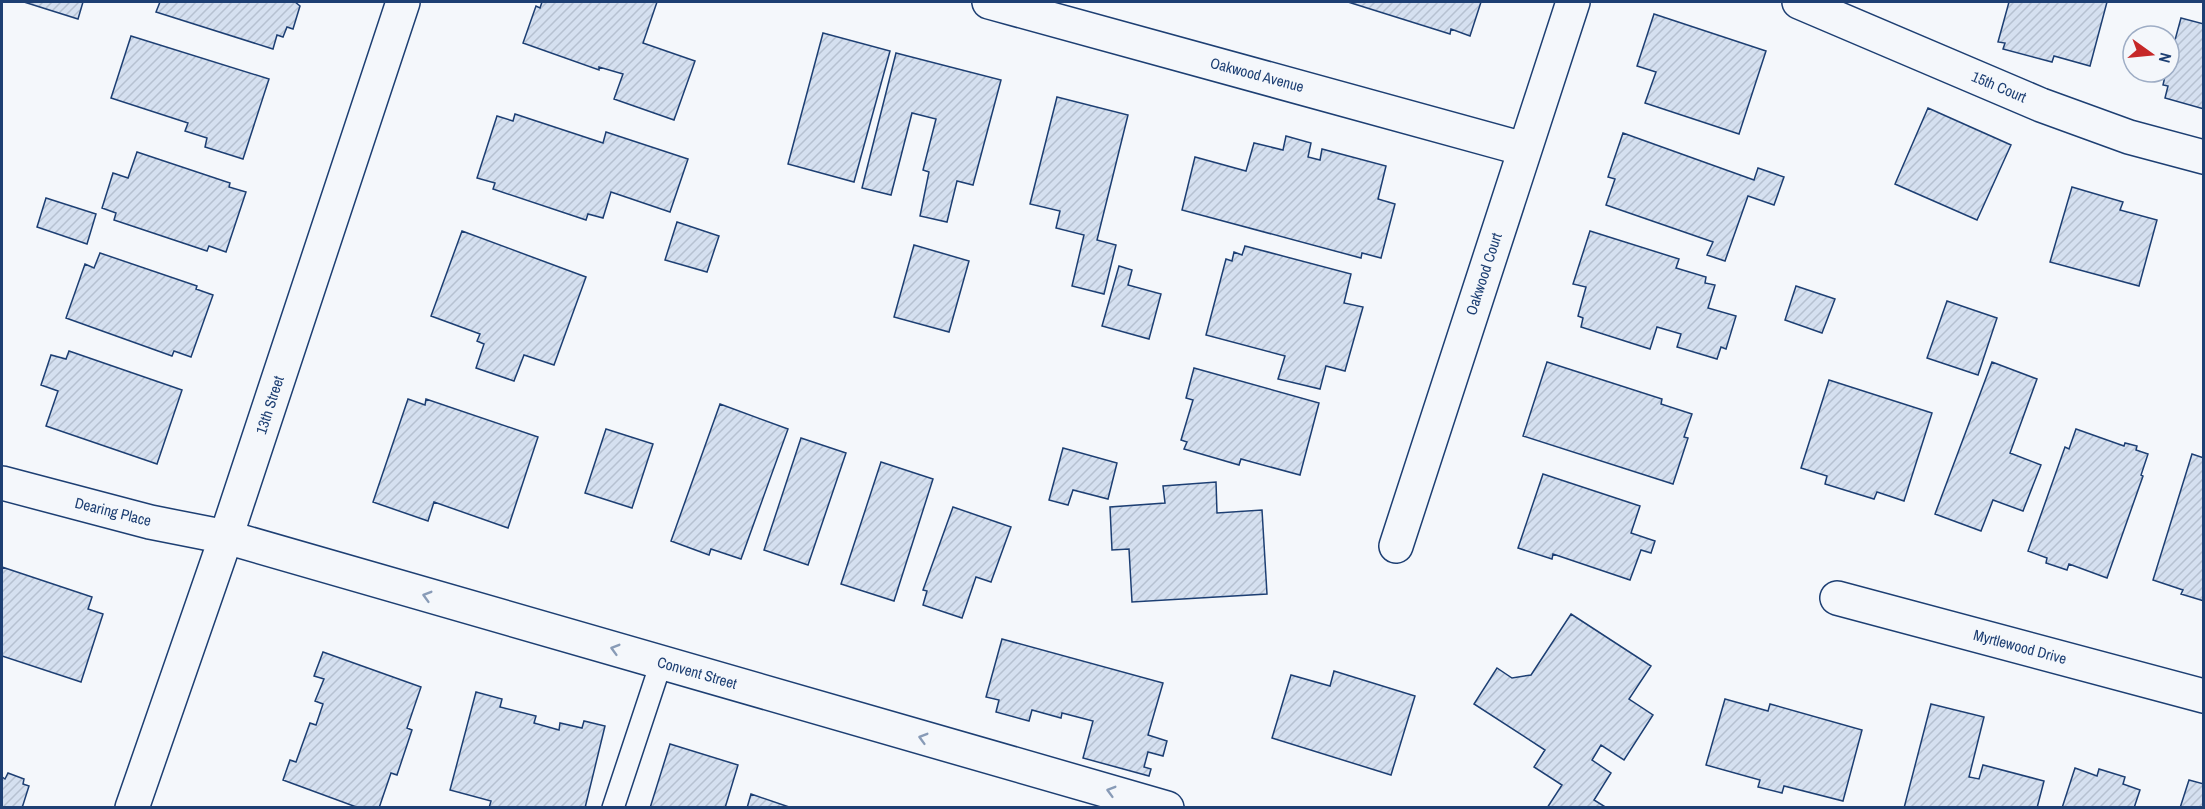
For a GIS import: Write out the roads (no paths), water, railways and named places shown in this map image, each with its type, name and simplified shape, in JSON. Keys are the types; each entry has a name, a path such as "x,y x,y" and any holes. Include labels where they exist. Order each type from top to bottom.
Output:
{"street":[{"name":"13th Street","path":"132,807 226,537 403,2"},
{"name":"Oakwood Avenue","path":"989,2 1524,149"},
{"name":"Oakwood Court","path":"1396,546 1573,2"},
{"name":"15th Court","path":"1799,2 2041,105 2128,137 2204,157"},
{"name":"Dearing Place","path":"2,483 150,522 226,537"},
{"name":"Convent Street","path":"226,537 1167,807"},
{"name":"Myrtlewood Drive","path":"1837,598 2204,696"}],"lane":[{"path":"613,807 661,663"}]}
